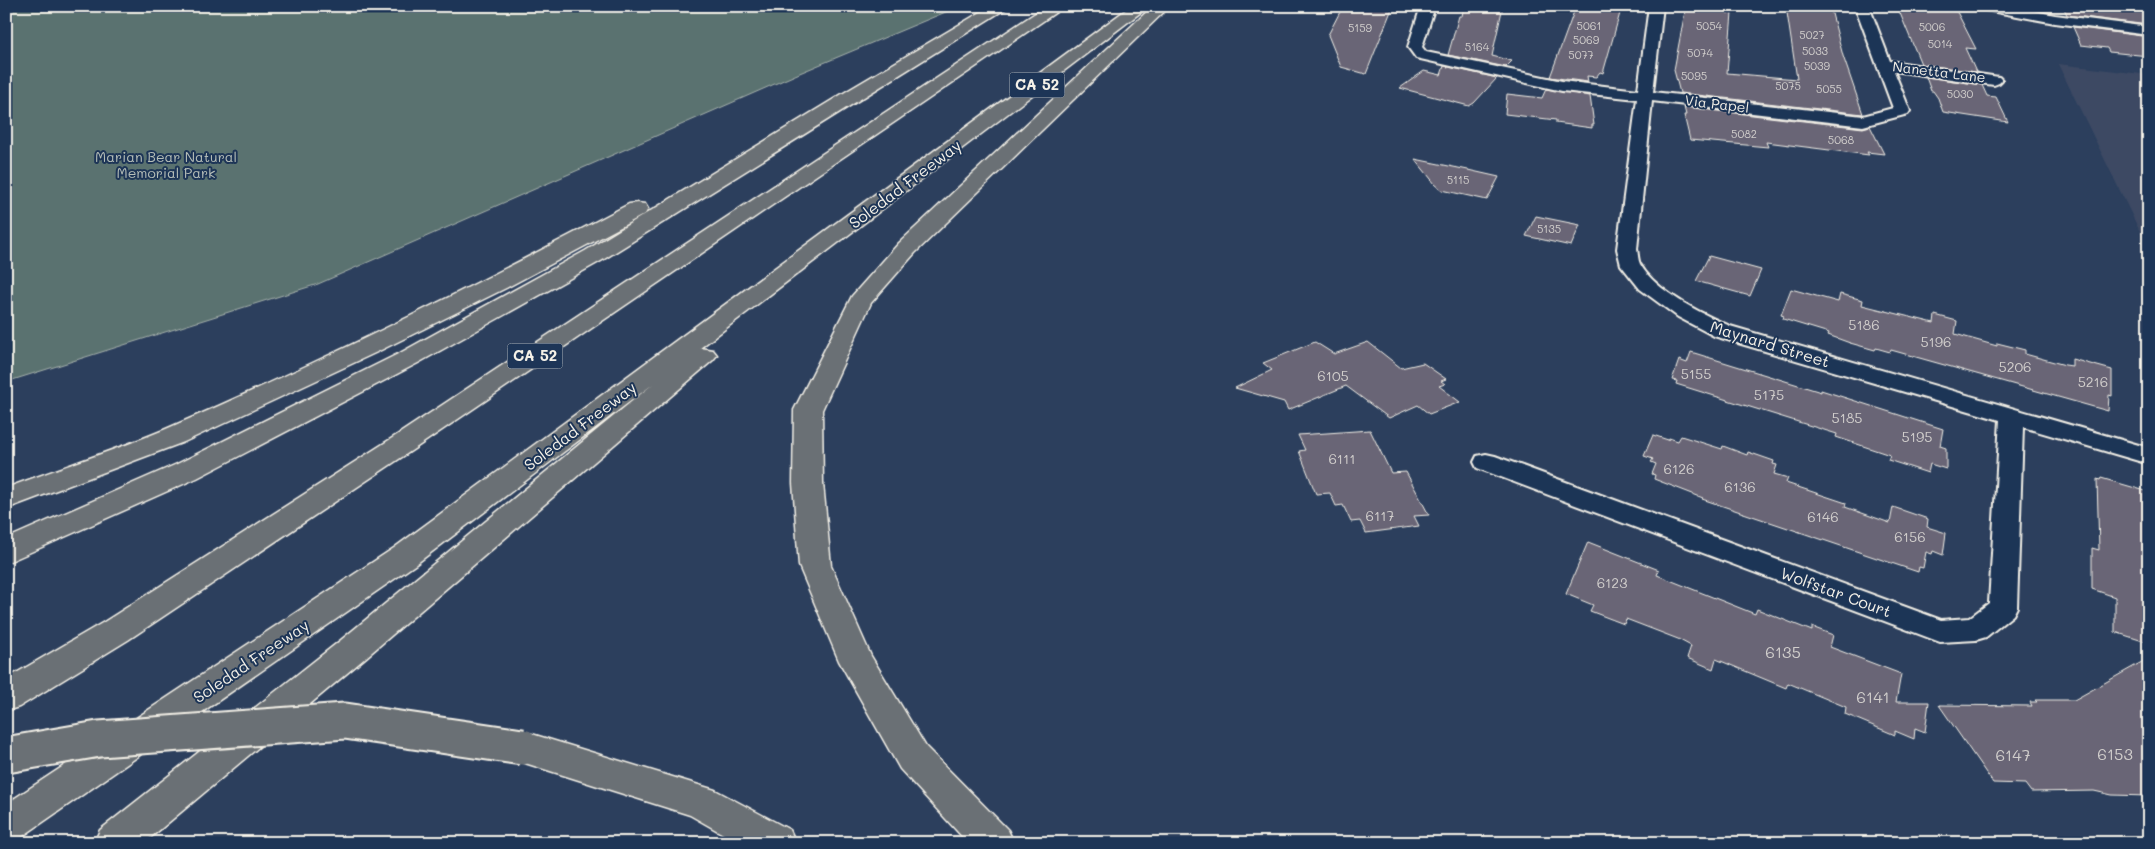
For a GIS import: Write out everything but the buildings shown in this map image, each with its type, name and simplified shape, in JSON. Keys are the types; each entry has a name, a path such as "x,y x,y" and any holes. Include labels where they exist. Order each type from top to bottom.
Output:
{"highway":[{"path":"11,550 187,471 409,358 593,256 853,95 1002,6"},
{"name":"CA 52","path":"6,697 116,631 407,441 1057,6"},
{"name":"Soledad Freeway","path":"6,826 405,556 1141,6"},
{"path":"994,843 913,758 856,661 815,566 808,482 808,410 860,301 907,248 1162,6"},
{"path":"9,498 174,436 368,347 498,283 853,95"},
{"path":"114,843 361,643 933,163"},
{"path":"6,755 99,739 346,721 522,747 701,802 776,843"}],"street":[{"name":"Via Papel","path":"1428,6 1415,47 1422,55 1562,86 1863,122 1902,112 1862,6"},
{"name":"Maynard Street","path":"1656,6 1626,249 1630,264 1644,282 1697,321 1722,332 2149,456"},
{"path":"1985,6 2055,19 2149,31"},
{"name":"Nanetta Lane","path":"1884,65 1994,80"},
{"name":"Wolfstar Court","path":"1486,462 1940,631 1976,629 2003,607 2012,416"}],"shaded area":[{"path":"2058,64 2149,75 2149,250"}],"green space":[{"name":"Marian Bear Natural Memorial Park","path":"6,6 960,6 802,72 318,284 6,382 6,69 11,60 6,59"}]}
